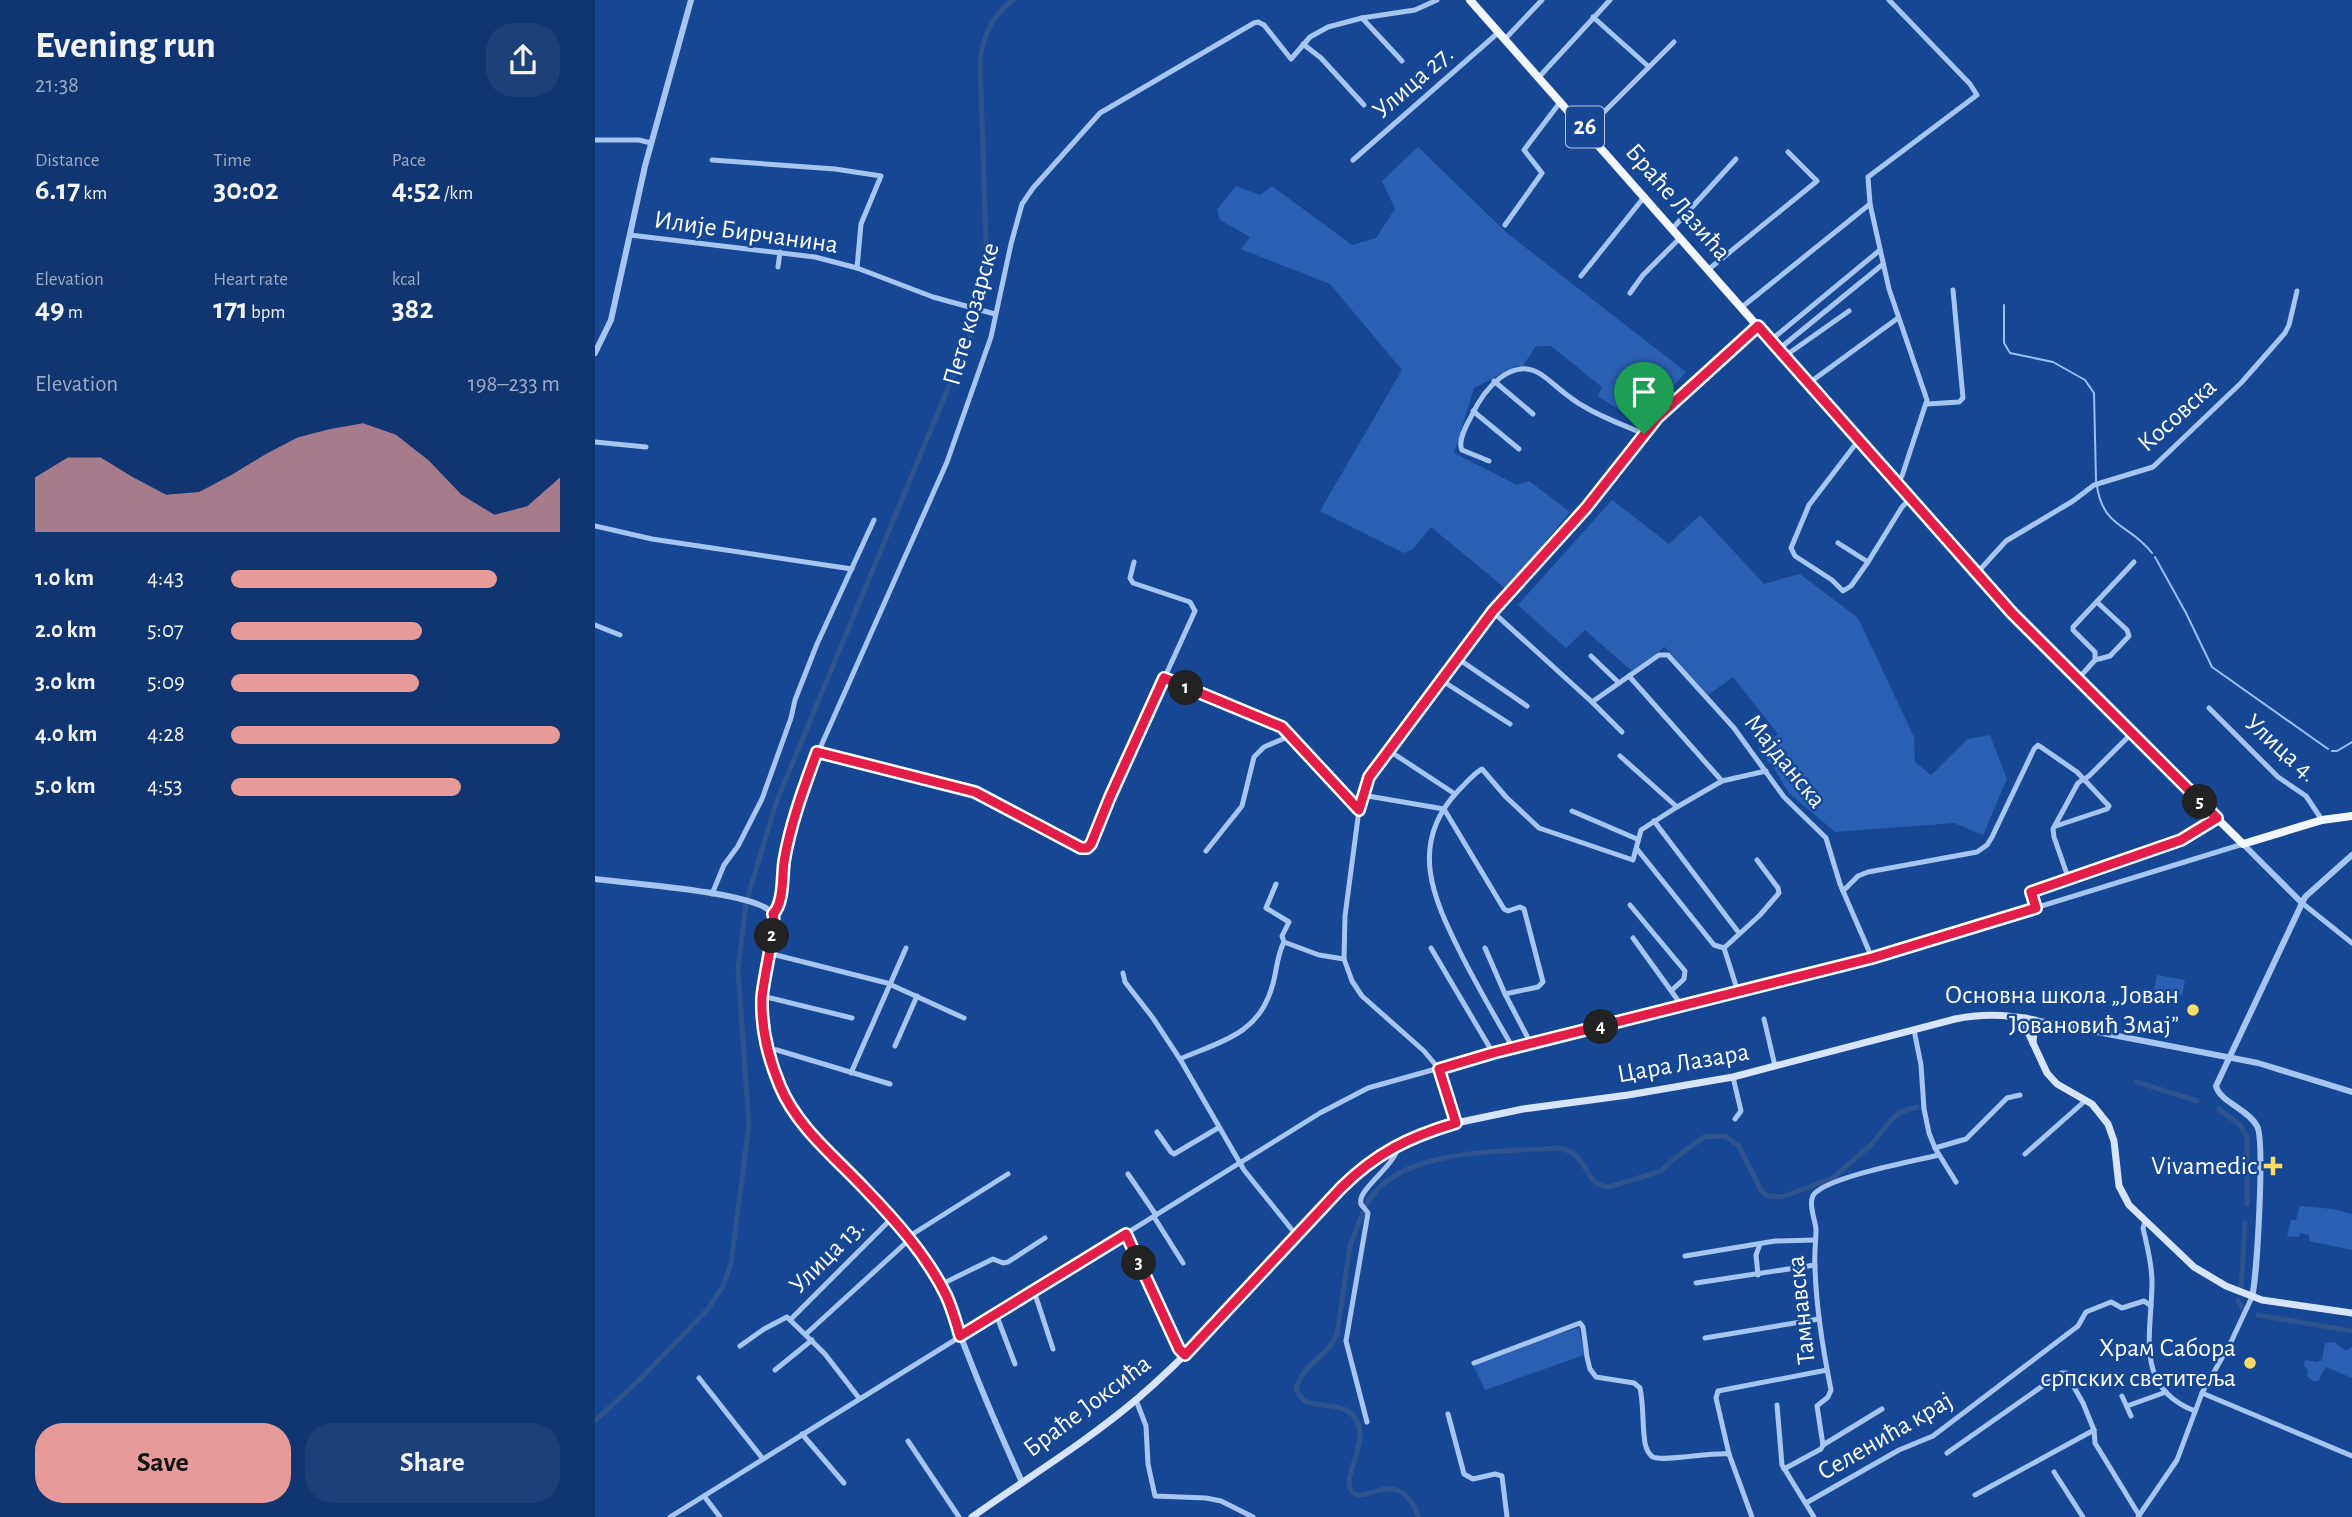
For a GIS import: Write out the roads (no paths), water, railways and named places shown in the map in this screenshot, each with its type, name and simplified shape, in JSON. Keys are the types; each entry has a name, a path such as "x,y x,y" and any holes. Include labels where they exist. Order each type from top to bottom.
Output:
{"main road":[{"name":"Браће Лазића","path":"1470,0 1742,307"},
{"name":"26","path":"1742,307 1976,574 2077,680 2243,844"},
{"path":"2243,844 2322,820 2352,816"},
{"name":"Цара Лазара","path":"1398,1144 1456,1123 1523,1109 1733,1077 1955,1019 1982,1014 2031,1019"},
{"path":"2031,1019 2033,1043 2043,1067 2052,1079 2098,1110 2108,1124 2115,1141 2119,1186 2129,1205 2144,1222 2204,1275 2252,1297 2269,1302 2352,1313"},
{"name":"Браће Јоксића","path":"972,1517 1084,1440 1136,1399 1185,1355 1357,1173 1398,1144"}],"street":[{"path":"595,353 611,320 651,143 691,0"},
{"name":"Пете козарске","path":"773,914 778,905 792,830 817,752 947,462 989,341 1022,204 1033,188 1100,113 1254,23 1264,25 1289,59 1292,59 1303,44 1328,27 1362,18 1415,10 1437,0"},
{"name":"Улица 27.","path":"1353,160 1542,0"},
{"path":"1539,77 1609,0"},
{"path":"1889,0 1970,84 1977,95 1872,173 1867,182 1882,265 1927,404 1902,476 1896,484"},
{"path":"1362,18 1402,61"},
{"path":"1593,18 1649,67"},
{"path":"1587,129 1674,42"},
{"path":"1303,44 1321,58 1364,105"},
{"path":"1505,225 1542,173 1524,150 1561,101"},
{"path":"595,140 639,140 651,143"},
{"path":"1709,269 1817,181 1788,152"},
{"path":"1673,228 1736,159"},
{"path":"712,160 835,169 881,176 861,224 857,268"},
{"path":"1581,276 1645,196"},
{"path":"1742,307 1870,204"},
{"name":"Илије Бирчанина","path":"630,235 815,257 857,268 933,297 995,314"},
{"path":"1630,293 1643,275 1681,237"},
{"path":"1771,340 1880,250"},
{"path":"778,267 780,252"},
{"path":"1782,352 1882,265"},
{"path":"1927,404 1959,402 1963,398 1953,290"},
{"name":"Косовска","path":"1976,574 2006,541 2073,501 2094,485 2153,467 2174,449 2241,383 2285,333 2297,291"},
{"path":"1782,352 1849,311"},
{"path":"1808,383 1898,318"},
{"path":"1456,1123 1439,1069 1424,1051 1362,996 1352,981 1345,959 1344,929 1362,795 1369,777 1388,750 1493,611 1586,508 1658,417 1758,326"},
{"path":"1489,461 1464,451 1460,445 1473,411 1494,381 1516,371 1532,370 1541,374 1584,407 1644,434"},
{"path":"1494,381 1532,414"},
{"path":"1473,411 1519,449"},
{"path":"1858,441 1809,505 1801,520 1791,552 1832,580 1843,591 1851,586 1902,507 1910,499"},
{"path":"595,442 646,447"},
{"path":"712,894 762,799 795,700 874,520"},
{"path":"595,526 652,539 852,569"},
{"path":"1838,542 1868,562"},
{"path":"817,752 975,792 1081,848 1087,848 1195,609 1189,602 1133,583 1130,579 1135,562"},
{"path":"2095,660 2095,652 2073,627 2134,562"},
{"path":"2077,680 2095,660 2110,656 2129,636 2127,630 2097,602"},
{"path":"1493,611 1622,732"},
{"path":"595,625 620,635"},
{"name":"Мајданска","path":"1592,702 1659,655 1668,655 1734,728 1784,797 1826,838 1843,891 1872,958"},
{"path":"1591,656 1619,683"},
{"path":"1457,657 1527,706"},
{"path":"1629,676 1723,781"},
{"path":"1164,678 1282,727 1359,810"},
{"path":"1441,680 1510,724"},
{"name":"Улица 4.","path":"2209,708 2278,777 2306,796 2322,820"},
{"path":"2069,880 2052,832 2076,786 2131,733"},
{"path":"1206,851 1242,806 1254,757 1264,747 1292,735"},
{"path":"1843,891 1863,873 1977,852 1983,848 1992,836 2036,747 2042,747 2083,779 2108,805 2108,808 2056,826"},
{"path":"1388,750 1455,794"},
{"path":"1620,756 1677,807"},
{"path":"1513,1048 1441,914 1432,886 1429,869 1431,837 1444,809 1455,794 1482,769 1510,801 1540,829 1630,860 1635,858 1641,830 1654,821 1723,781 1766,771"},
{"path":"1362,795 1444,809 1504,909 1508,911 1522,907 1526,911 1542,984 1505,994"},
{"path":"1572,811 1637,839"},
{"path":"2036,908 2031,892 2181,840 2217,818"},
{"path":"1654,821 1738,933"},
{"path":"670,1517 1359,1092 1493,1053 1872,958 2243,844 2302,903 2352,943"},
{"path":"1637,849 1714,945 1724,948"},
{"path":"1947,1453 2061,1373 2066,1373 2094,1430 2095,1443 2138,1516 2177,1460 2202,1393 2231,1342 2252,1297 2262,1165 2261,1137 2251,1116 2216,1088 2302,903 2319,883 2352,855"},
{"path":"1724,948 1760,915 1779,893 1779,888 1757,860"},
{"path":"595,879 712,894 762,906 773,914 775,920 762,996 762,1032 781,1088 814,1137 909,1238 940,1285 1022,1482"},
{"path":"1180,1059 1249,1027 1271,991 1284,942 1282,936 1288,920 1266,908 1276,884"},
{"path":"1630,905 1685,971 1683,979 1672,990"},
{"path":"1633,938 1682,1006"},
{"path":"1284,942 1319,954 1345,959"},
{"path":"851,1073 907,948"},
{"path":"1431,948 1493,1053"},
{"path":"1485,948 1531,1044"},
{"path":"1724,948 1738,992"},
{"path":"768,953 890,984 964,1018"},
{"path":"1123,973 1125,982 1180,1059 1240,1164 1297,1236"},
{"path":"762,996 852,1018"},
{"path":"895,1046 917,996"},
{"path":"1764,1019 1776,1066"},
{"name":"Цара Лазара","path":"2031,1019 2230,1057 2295,1072 2352,1092"},
{"path":"1914,1030 1921,1065 1926,1122 1935,1148 1956,1182"},
{"path":"767,1049 890,1084"},
{"path":"1733,1077 1741,1111 1735,1119"},
{"path":"1935,1148 1966,1139 2007,1098 2019,1095"},
{"path":"2025,1154 2086,1100"},
{"path":"1157,1132 1173,1154 1218,1128"},
{"path":"1367,1422 1346,1335 1368,1213 1361,1199 1396,1154 1398,1144"},
{"name":"Тамнавска","path":"1823,1445 1817,1406 1831,1394 1819,1319 1811,1205 1813,1196 1873,1170 1939,1155"},
{"path":"806,1334 909,1238 1008,1174"},
{"path":"1128,1174 1183,1263"},
{"name":"Улица 13.","path":"790,1320 892,1219"},
{"path":"2144,1222 2151,1266 2149,1362 2166,1392 2195,1411"},
{"path":"1126,1234 1179,1349 1185,1355"},
{"path":"940,1285 993,1259 1001,1263 1008,1262 1045,1238"},
{"path":"1685,1256 1760,1244 1815,1240"},
{"path":"1758,1275 1756,1255 1760,1244"},
{"path":"1696,1283 1815,1265"},
{"path":"1034,1291 1053,1349"},
{"name":"Селенића крај","path":"1806,1503 1896,1452 1933,1436 2078,1326 2084,1314 2090,1310 2111,1302 2122,1308 2144,1301 2151,1306"},
{"path":"996,1314 1015,1364"},
{"path":"740,1346 783,1317 790,1320 812,1340 859,1398"},
{"path":"1705,1338 1819,1319"},
{"path":"1474,1363 1580,1323 1590,1368 1596,1377 1634,1383 1640,1388 1645,1444 1650,1455 1667,1458 1729,1454"},
{"path":"775,1370 812,1340"},
{"path":"1752,1517 1729,1454 1716,1398 1718,1391 1827,1370"},
{"path":"699,1378 763,1459"},
{"path":"2127,1406 2166,1392"},
{"path":"2202,1393 2352,1456"},
{"path":"2122,1396 2131,1416"},
{"path":"1136,1399 1146,1426 1154,1495 1221,1501 1253,1517"},
{"path":"1777,1405 1781,1460 1814,1517"},
{"path":"1784,1469 1818,1452 1823,1445 1882,1409"},
{"path":"1448,1414 1464,1474 1475,1479 1496,1474 1502,1476 1507,1517"},
{"path":"1975,1495 2094,1430"},
{"path":"802,1434 844,1483"},
{"path":"908,1441 959,1517"},
{"path":"2054,1472 2083,1517"},
{"path":"705,1496 720,1517"}],"waterway":[{"path":"595,1421 708,1309 723,1286 731,1264 749,1125 738,970 746,903 776,803 971,333 987,271 980,60 990,26 1013,0"},
{"path":"2004,305 2004,343 2010,353 2053,362 2085,380 2094,393 2096,481"},
{"path":"2097,486 2105,510 2152,553"},
{"path":"2155,557 2212,667 2328,749"},
{"path":"2332,751 2352,742"},
{"path":"2137,1082 2197,1101"},
{"path":"1366,1205 1381,1186 1401,1172 1453,1156 1559,1148 1577,1156 1591,1178 1609,1187 1661,1171 1704,1137 1725,1136 1738,1145 1761,1190 1767,1196 1782,1197 1833,1178 1872,1144 1900,1112 1917,1107"},
{"path":"2219,1109 2240,1125 2247,1137 2247,1204"},
{"path":"1363,1212 1350,1246 1337,1334 1333,1342 1303,1374 1296,1390 1304,1401 1341,1408 1356,1419 1360,1440 1350,1474 1351,1490 1357,1495 1391,1489 1400,1492 1410,1500 1419,1517"},
{"path":"2241,1290 2245,1223"},
{"path":"2238,1300 2242,1308"},
{"path":"2258,1315 2352,1331"}],"place":[{"name":"Основна школа „Јован Јовановић Змај”","path":"2193,1010"},
{"name":"Vivamedic","path":"2273,1166"},
{"name":"Храм Сабора српских светитеља","path":"2250,1363"}]}
